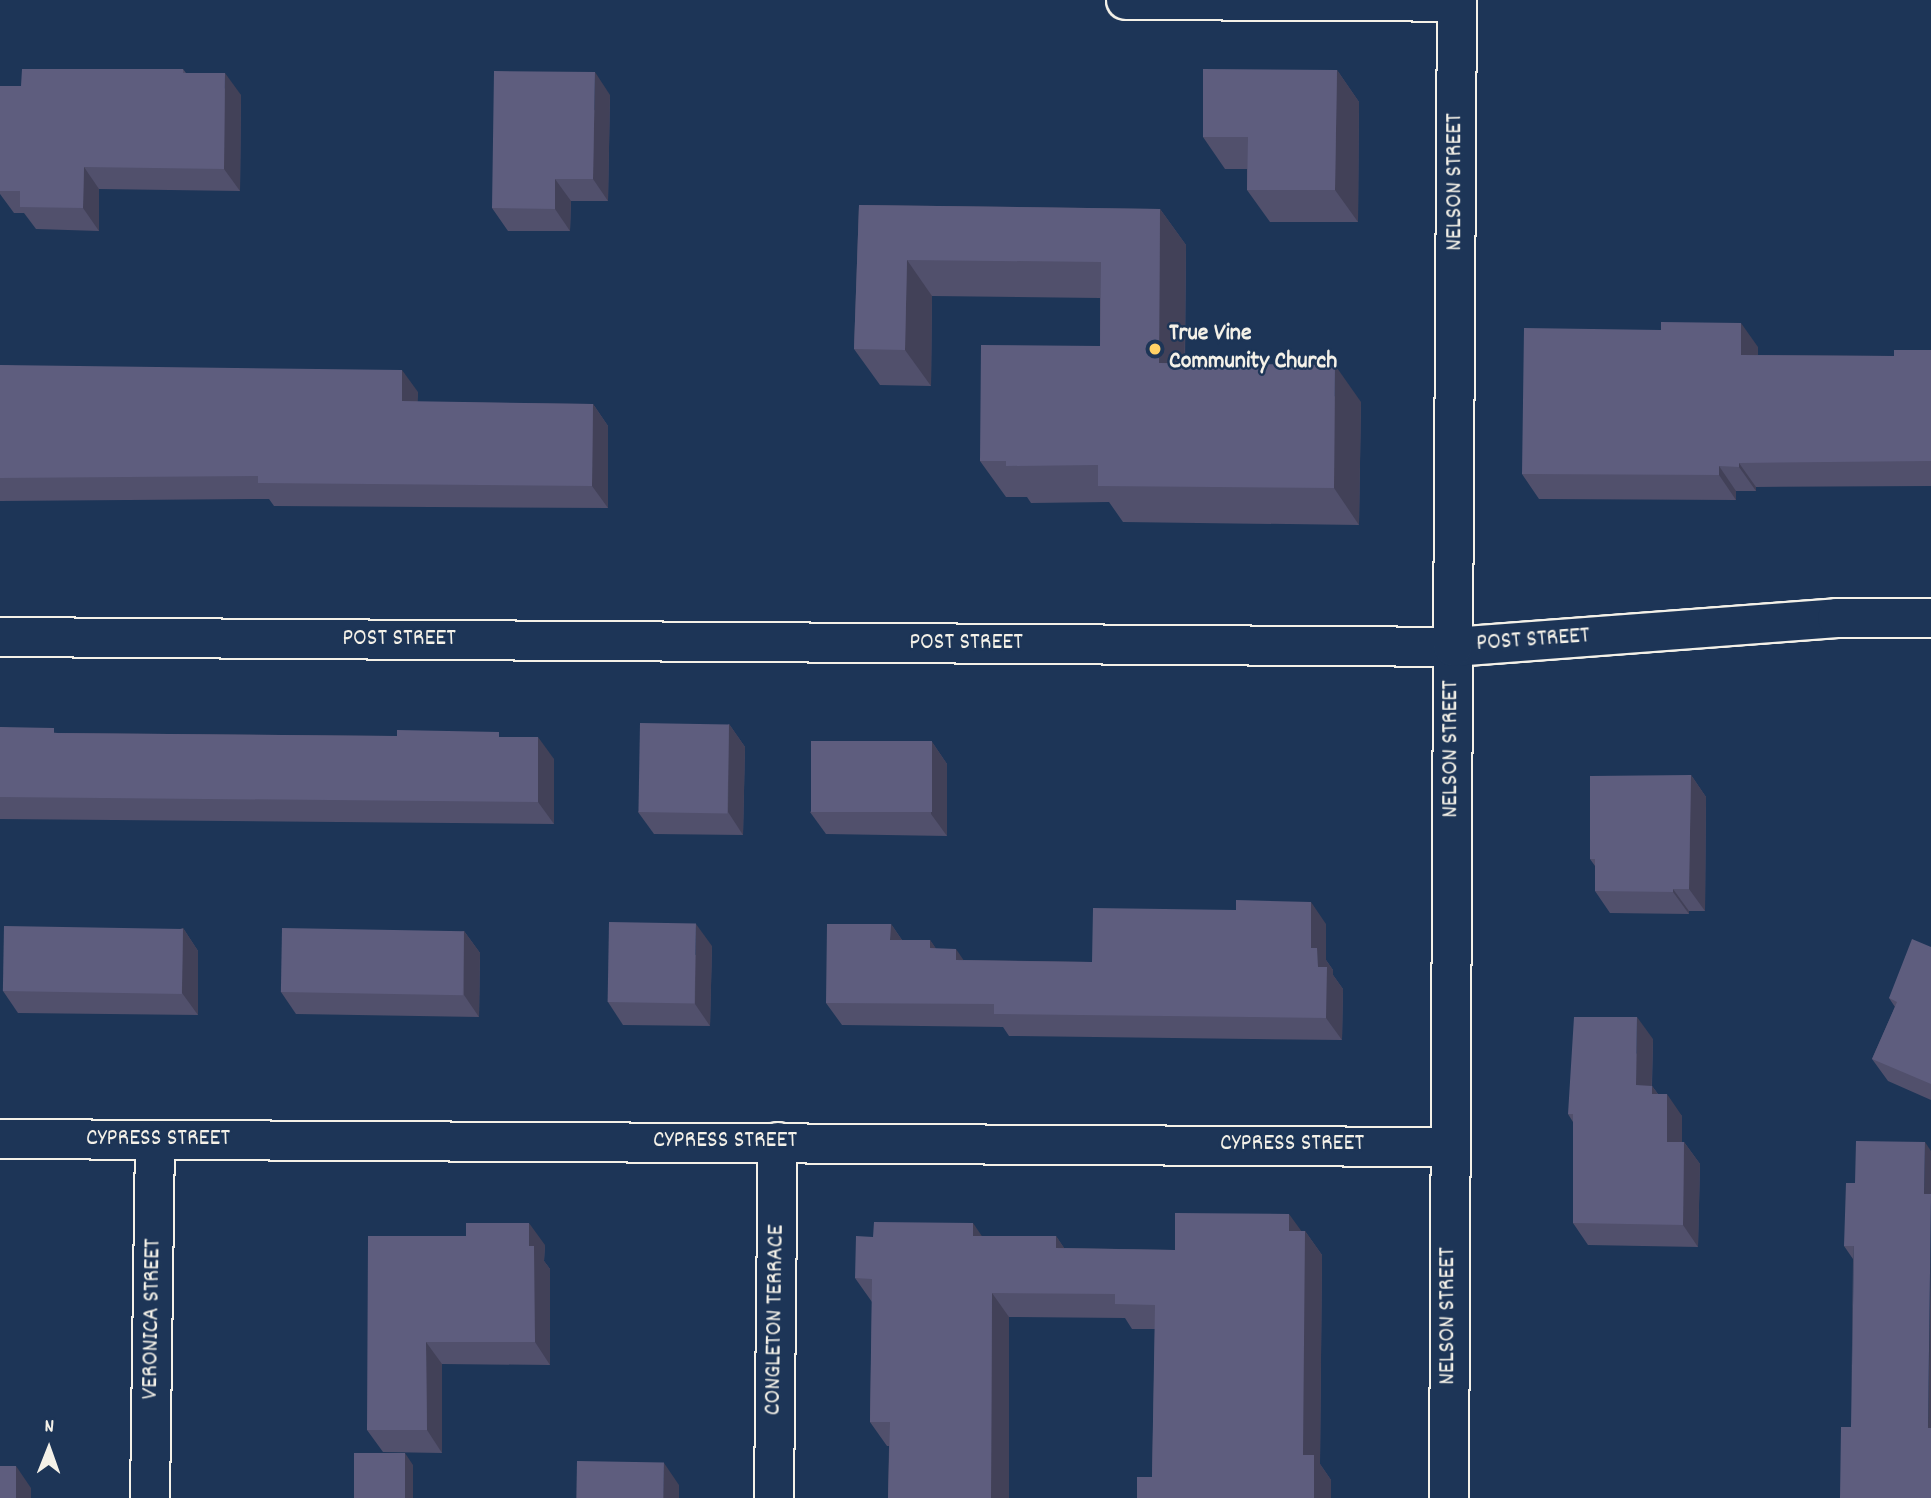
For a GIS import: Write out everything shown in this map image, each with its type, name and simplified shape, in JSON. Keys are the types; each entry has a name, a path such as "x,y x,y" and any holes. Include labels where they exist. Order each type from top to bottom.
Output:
{"street":[{"path":"1126,0 1457,1"},
{"name":"NELSON STREET","path":"1449,1498 1457,1"},
{"name":"POST STREET","path":"0,637 1453,647 1837,618 1931,618"},
{"name":"CYPRESS STREET","path":"0,1139 1450,1147"},
{"name":"VERONICA STREET","path":"150,1498 155,1140"},
{"name":"CONGLETON TERRACE","path":"774,1498 778,1142"}],"building":[{"path":"22,69 183,69 183,73 225,73 224,169 84,167 83,208 20,207 20,191 0,191 0,86 21,86"},
{"path":"1203,69 1337,70 1335,190 1247,190 1248,137 1203,137"},
{"path":"494,71 595,72 593,179 555,179 555,209 492,208"},
{"path":"859,205 1160,209 1159,363 1335,365 1334,488 1098,486 1098,465 1006,466 1006,461 980,461 981,345 1100,346 1101,262 907,260 905,350 854,349"},
{"path":"1661,322 1741,323 1741,355 1894,356 1894,350 1931,350 1931,461 1739,463 1739,467 1719,466 1719,475 1522,474 1524,328 1661,330"},
{"path":"0,365 402,370 402,401 593,404 592,486 258,483 258,476 0,478"},
{"path":"640,723 729,725 727,814 638,812"},
{"path":"0,727 54,728 54,733 397,736 397,730 499,732 499,737 538,737 538,802 0,797"},
{"path":"811,741 932,741 932,812 811,812"},
{"path":"1691,775 1689,889 1673,889 1673,892 1595,891 1595,859 1590,859 1590,776"},
{"path":"1236,900 1311,902 1311,948 1317,948 1318,967 1327,967 1326,1018 994,1014 994,1004 826,1003 827,924 891,924 890,940 930,940 930,948 956,949 956,960 1092,962 1093,908 1236,910"},
{"path":"609,922 696,924 695,1004 608,1002"},
{"path":"4,926 183,929 182,994 3,991"},
{"path":"282,928 464,931 463,995 281,992"},
{"path":"1912,939 1931,947 1931,1084 1872,1059 1897,1002 1889,998"},
{"path":"1574,1017 1637,1017 1636,1085 1652,1086 1652,1094 1667,1094 1667,1142 1684,1142 1683,1225 1573,1223 1573,1114 1568,1114"},
{"path":"1856,1141 1925,1142 1924,1194 1931,1194 1928,1428 1931,1428 1931,1498 1840,1498 1841,1427 1851,1427 1854,1246 1844,1246 1846,1183 1855,1183"},
{"path":"1175,1213 1289,1214 1289,1231 1305,1231 1303,1455 1314,1455 1314,1498 1137,1498 1137,1477 1152,1477 1155,1305 1115,1304 1115,1294 992,1293 991,1498 888,1498 890,1422 870,1422 872,1279 855,1278 856,1236 873,1237 874,1222 973,1223 973,1236 1056,1236 1056,1248 1175,1250"},
{"path":"466,1223 529,1223 529,1246 534,1246 535,1342 426,1342 427,1430 367,1430 368,1236 466,1236"},
{"path":"354,1453 405,1453 405,1498 354,1498"},
{"path":"577,1461 664,1463 663,1498 576,1498"},
{"path":"0,1466 16,1466 16,1498 0,1498"}],"place":[{"name":"True Vine Community Church","path":"1155,349"}]}
